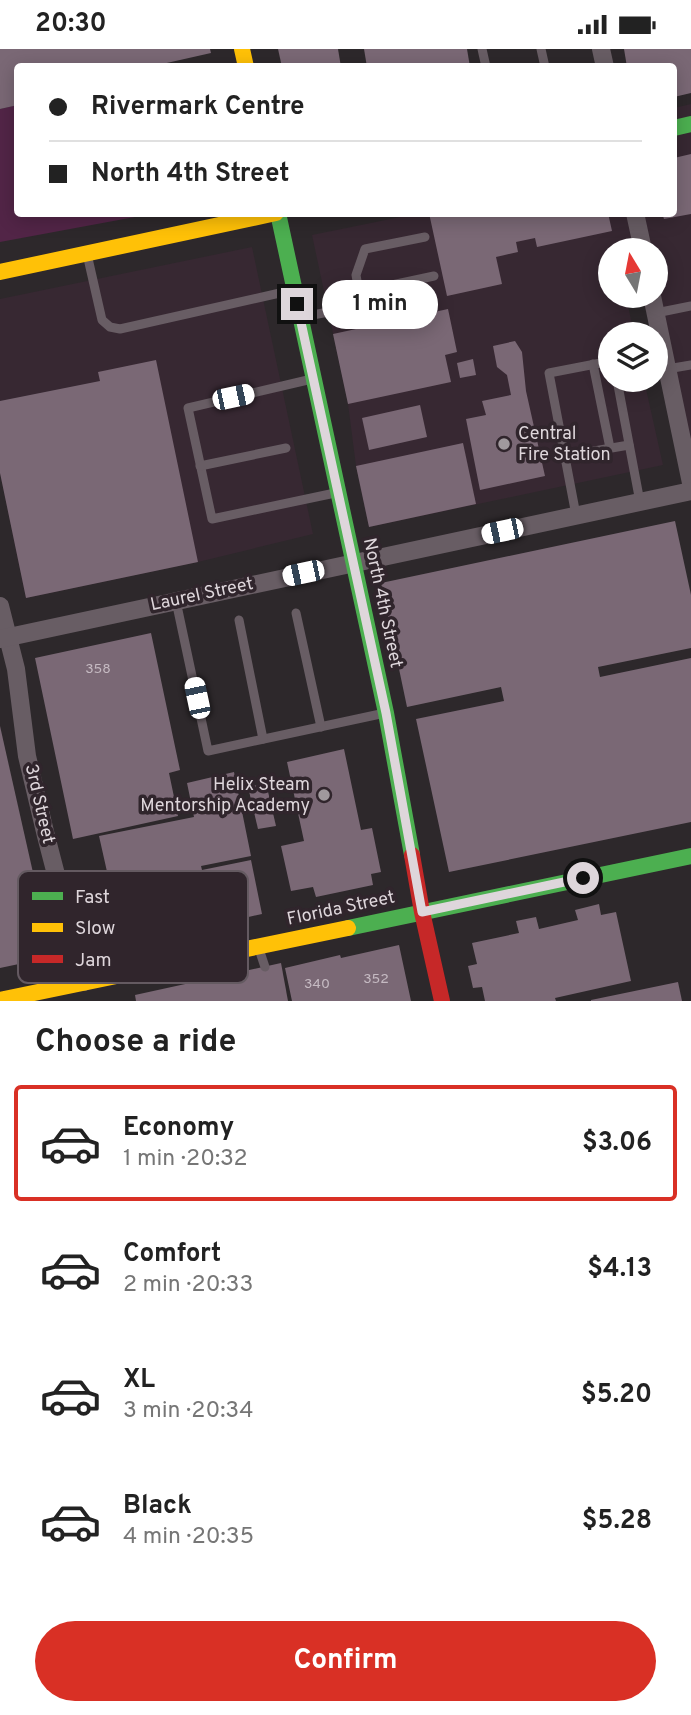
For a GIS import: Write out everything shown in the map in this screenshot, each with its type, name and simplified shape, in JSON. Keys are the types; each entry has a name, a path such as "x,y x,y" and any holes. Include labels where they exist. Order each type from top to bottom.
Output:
{"street":[{"path":"0,272 258,217"},
{"name":"North 4th Street","path":"278,217 386,713 422,912 442,1001"},
{"path":"636,217 640,238"},
{"path":"668,374 691,483"},
{"name":"Laurel Street","path":"4,638 691,491"},
{"name":"3rd Street","path":"0,606 4,638 16,669 27,756 55,871"},
{"name":"Florida Street","path":"248,948 691,856"},
{"name":"Florida Street","path":"0,1000 78,983"},
{"name":"3rd Street","path":"83,983 87,1001"}],"lane":[{"path":"359,292 356,275 365,249 425,237"},
{"path":"87,253 102,320 110,327 120,329 294,290"},
{"path":"300,317 339,310 359,292 434,276"},
{"path":"668,305 691,306"},
{"path":"576,515 550,373 598,363"},
{"path":"593,364 610,448"},
{"path":"668,369 691,365"},
{"path":"314,379 188,408 212,519 338,493"},
{"path":"619,392 640,502"},
{"path":"565,456 629,445"},
{"path":"201,466 286,448"},
{"path":"176,601 208,751 386,713"},
{"path":"296,613 320,727"},
{"path":"239,621 263,739"},
{"path":"258,946 265,967"}],"shaded area":[{"path":"691,104 691,483 668,360 668,322 661,322 658,308 668,308 668,238 598,238 598,308 629,308 631,322 598,322 598,392 647,392 663,465 369,527 356,466 348,404 312,235 400,217 677,217 677,107"},
{"path":"14,106 14,217 135,217 0,242 0,109"},
{"path":"252,247 313,534 198,562 26,598 0,473 0,299"}],"building":[{"path":"0,49 210,49 211,53 167,63 14,63 14,106 0,109"},
{"path":"278,49 338,49 340,63 281,63"},
{"path":"364,49 467,49 469,63 366,63"},
{"path":"624,49 691,49 691,93 677,96 677,63 626,63"},
{"path":"691,154 691,214 677,217 677,157"},
{"path":"430,217 609,217 612,231 537,247 535,238 516,242 518,252 496,257 502,284 447,296"},
{"path":"448,309 457,352 445,355 451,382 348,404 333,334"},
{"name":"Central Fire Station","path":"515,341 522,352 526,391 545,476 480,490 466,419 486,415 482,401 511,395 507,375 497,367 493,346"},
{"path":"473,359 476,375 460,378 457,363"},
{"path":"156,360 198,562 26,598 0,473 0,401 100,381 98,372"},
{"path":"420,405 427,437 369,450 362,418"},
{"path":"463,443 476,504 369,527 356,466"},
{"path":"675,521 691,595 691,648 598,667 600,677 691,658 691,822 449,872 416,719 504,701 501,687 407,707 381,583"},
{"path":"151,633 180,770 169,773 178,816 73,839 35,658"},
{"path":"0,726 33,871 18,871 18,964 0,968"},
{"name":"Helix Steam Mentorship Academy","path":"344,749 361,830 372,828 381,872 371,874 373,885 316,897 313,887 291,891 281,846 304,841 287,762"},
{"path":"234,772 251,856 201,866 202,870 251,860 262,914 248,917 248,871 107,871 99,836 194,817 187,783"},
{"path":"266,783 276,826 258,829 248,787"},
{"path":"599,904 601,915 616,912 631,981 555,998 556,1001 485,1001 482,987 473,988 468,966 477,964 472,943 519,933 516,921 536,917 539,929 578,920 575,910"},
{"path":"399,945 411,1001 292,1001 285,968"},
{"path":"281,963 288,1001 136,1001 135,995 190,983 248,983 248,970"},
{"path":"678,982 682,1001 591,1001 591,1000"}],"traffic: fast":[{"path":"677,127 691,124"},
{"path":"279,217 386,713 412,855"},
{"path":"348,928 691,856"}],"traffic: slow":[{"path":"242,49 245,63"},
{"path":"0,272 257,217"},
{"path":"248,949 348,928"},
{"path":"0,1000 82,983"}],"traffic: jam":[{"path":"412,855 442,1001"}],"place":[{"name":"Central Fire Station","path":"504,444"},
{"name":"Helix Steam Mentorship Academy","path":"324,795"}],"route":[{"path":"297,304 386,713 422,912 583,878"}]}
